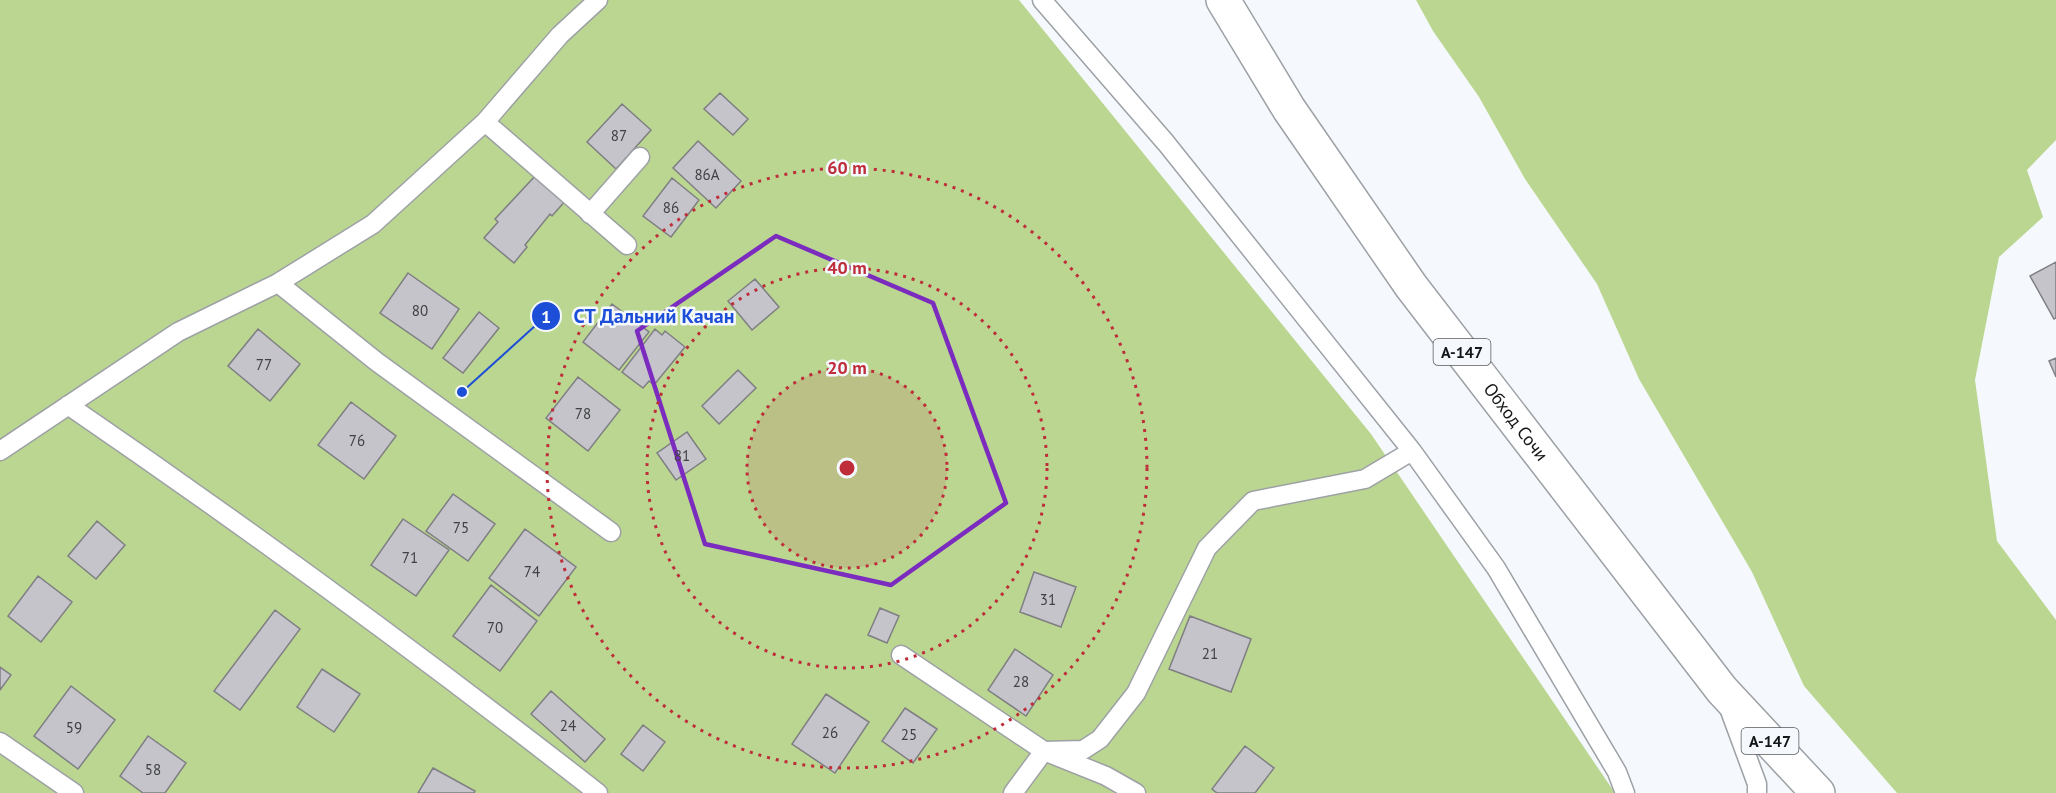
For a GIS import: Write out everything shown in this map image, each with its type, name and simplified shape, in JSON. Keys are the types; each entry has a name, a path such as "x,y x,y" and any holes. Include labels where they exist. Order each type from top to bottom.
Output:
{"highway":[{"name":"Обход Сочи","path":"1223,0 1289,110 1411,286 1722,690 1818,793"}],"lane":[{"path":"0,451 178,332 278,283 373,224 485,122 560,35 598,0"},
{"path":"1042,0 1166,143 1412,451 1496,568 1617,772 1625,793"},
{"path":"485,122 627,245"},
{"path":"590,214 640,157"},
{"path":"278,283 377,362 610,531"},
{"path":"68,405 229,516 385,630 598,793"},
{"path":"1044,751 1083,750 1100,739 1136,693 1207,548 1253,501 1365,479 1412,451"},
{"path":"901,655 1044,751 1106,776 1136,793"},
{"path":"1722,690 1757,784 1757,793"},
{"path":"0,742 74,793"},
{"path":"1013,793 1044,751"}],"highlighted area":[{"path":"776,236 933,303 1006,503 891,585 705,544 637,331"}],"green space":[{"path":"0,0 1019,0 1371,434 1615,793 0,793"},
{"path":"1416,0 2056,0 2056,140 2027,170 2043,217 1999,257 1975,380 1997,541 2056,620 2056,793 1897,793 1804,686 1752,572 1639,379 1597,284 1525,179 1479,97 1433,31"}],"building":[{"path":"720,93 748,119 733,135 704,109"},
{"path":"622,104 651,130 616,169 587,142"},
{"path":"698,141 741,181 716,208 673,168"},
{"path":"536,175 566,200 552,216 550,214 514,263 484,238 498,222 495,219"},
{"path":"672,178 699,200 671,237 643,216"},
{"path":"2056,262 2056,318 2054,319 2030,276"},
{"path":"408,273 459,309 432,349 380,313"},
{"path":"755,279 779,307 752,330 728,301"},
{"path":"612,304 649,332 619,370 583,342"},
{"path":"479,312 499,328 463,373 443,358"},
{"path":"258,329 300,364 270,401 228,366"},
{"path":"655,329 662,335 665,331 685,347 654,385 649,381 643,388 622,372"},
{"path":"2056,358 2056,377 2049,361"},
{"path":"738,370 756,388 719,424 702,406"},
{"path":"578,377 620,410 588,451 546,418"},
{"path":"351,402 396,436 364,479 318,445"},
{"path":"687,432 706,459 676,480 657,453"},
{"path":"453,494 495,524 468,561 426,531"},
{"path":"403,519 449,550 416,596 371,565"},
{"path":"97,521 125,545 96,579 68,556"},
{"path":"525,529 576,567 539,616 489,578"},
{"path":"1034,572 1076,587 1061,627 1020,612"},
{"path":"38,576 72,602 41,642 8,616"},
{"path":"491,585 537,621 500,671 453,636"},
{"path":"880,608 899,616 887,643 868,635"},
{"path":"275,610 300,629 240,710 214,691"},
{"path":"1190,616 1251,639 1231,692 1169,669"},
{"path":"1015,649 1053,675 1026,716 988,690"},
{"path":"0,667 11,675 0,690"},
{"path":"322,669 360,694 334,732 297,707"},
{"path":"71,686 115,720 78,769 34,736"},
{"path":"551,691 605,739 585,762 531,714"},
{"path":"826,694 869,722 835,773 792,744"},
{"path":"905,708 937,729 913,763 882,741"},
{"path":"643,725 665,742 643,771 621,754"},
{"path":"148,736 186,763 165,793 143,793 120,776"},
{"path":"1245,746 1274,768 1255,793 1217,793 1212,789"},
{"path":"433,768 475,791 474,793 418,793"}],"place":[{"name":"СТ Дальний Качан","path":"462,392"}]}
